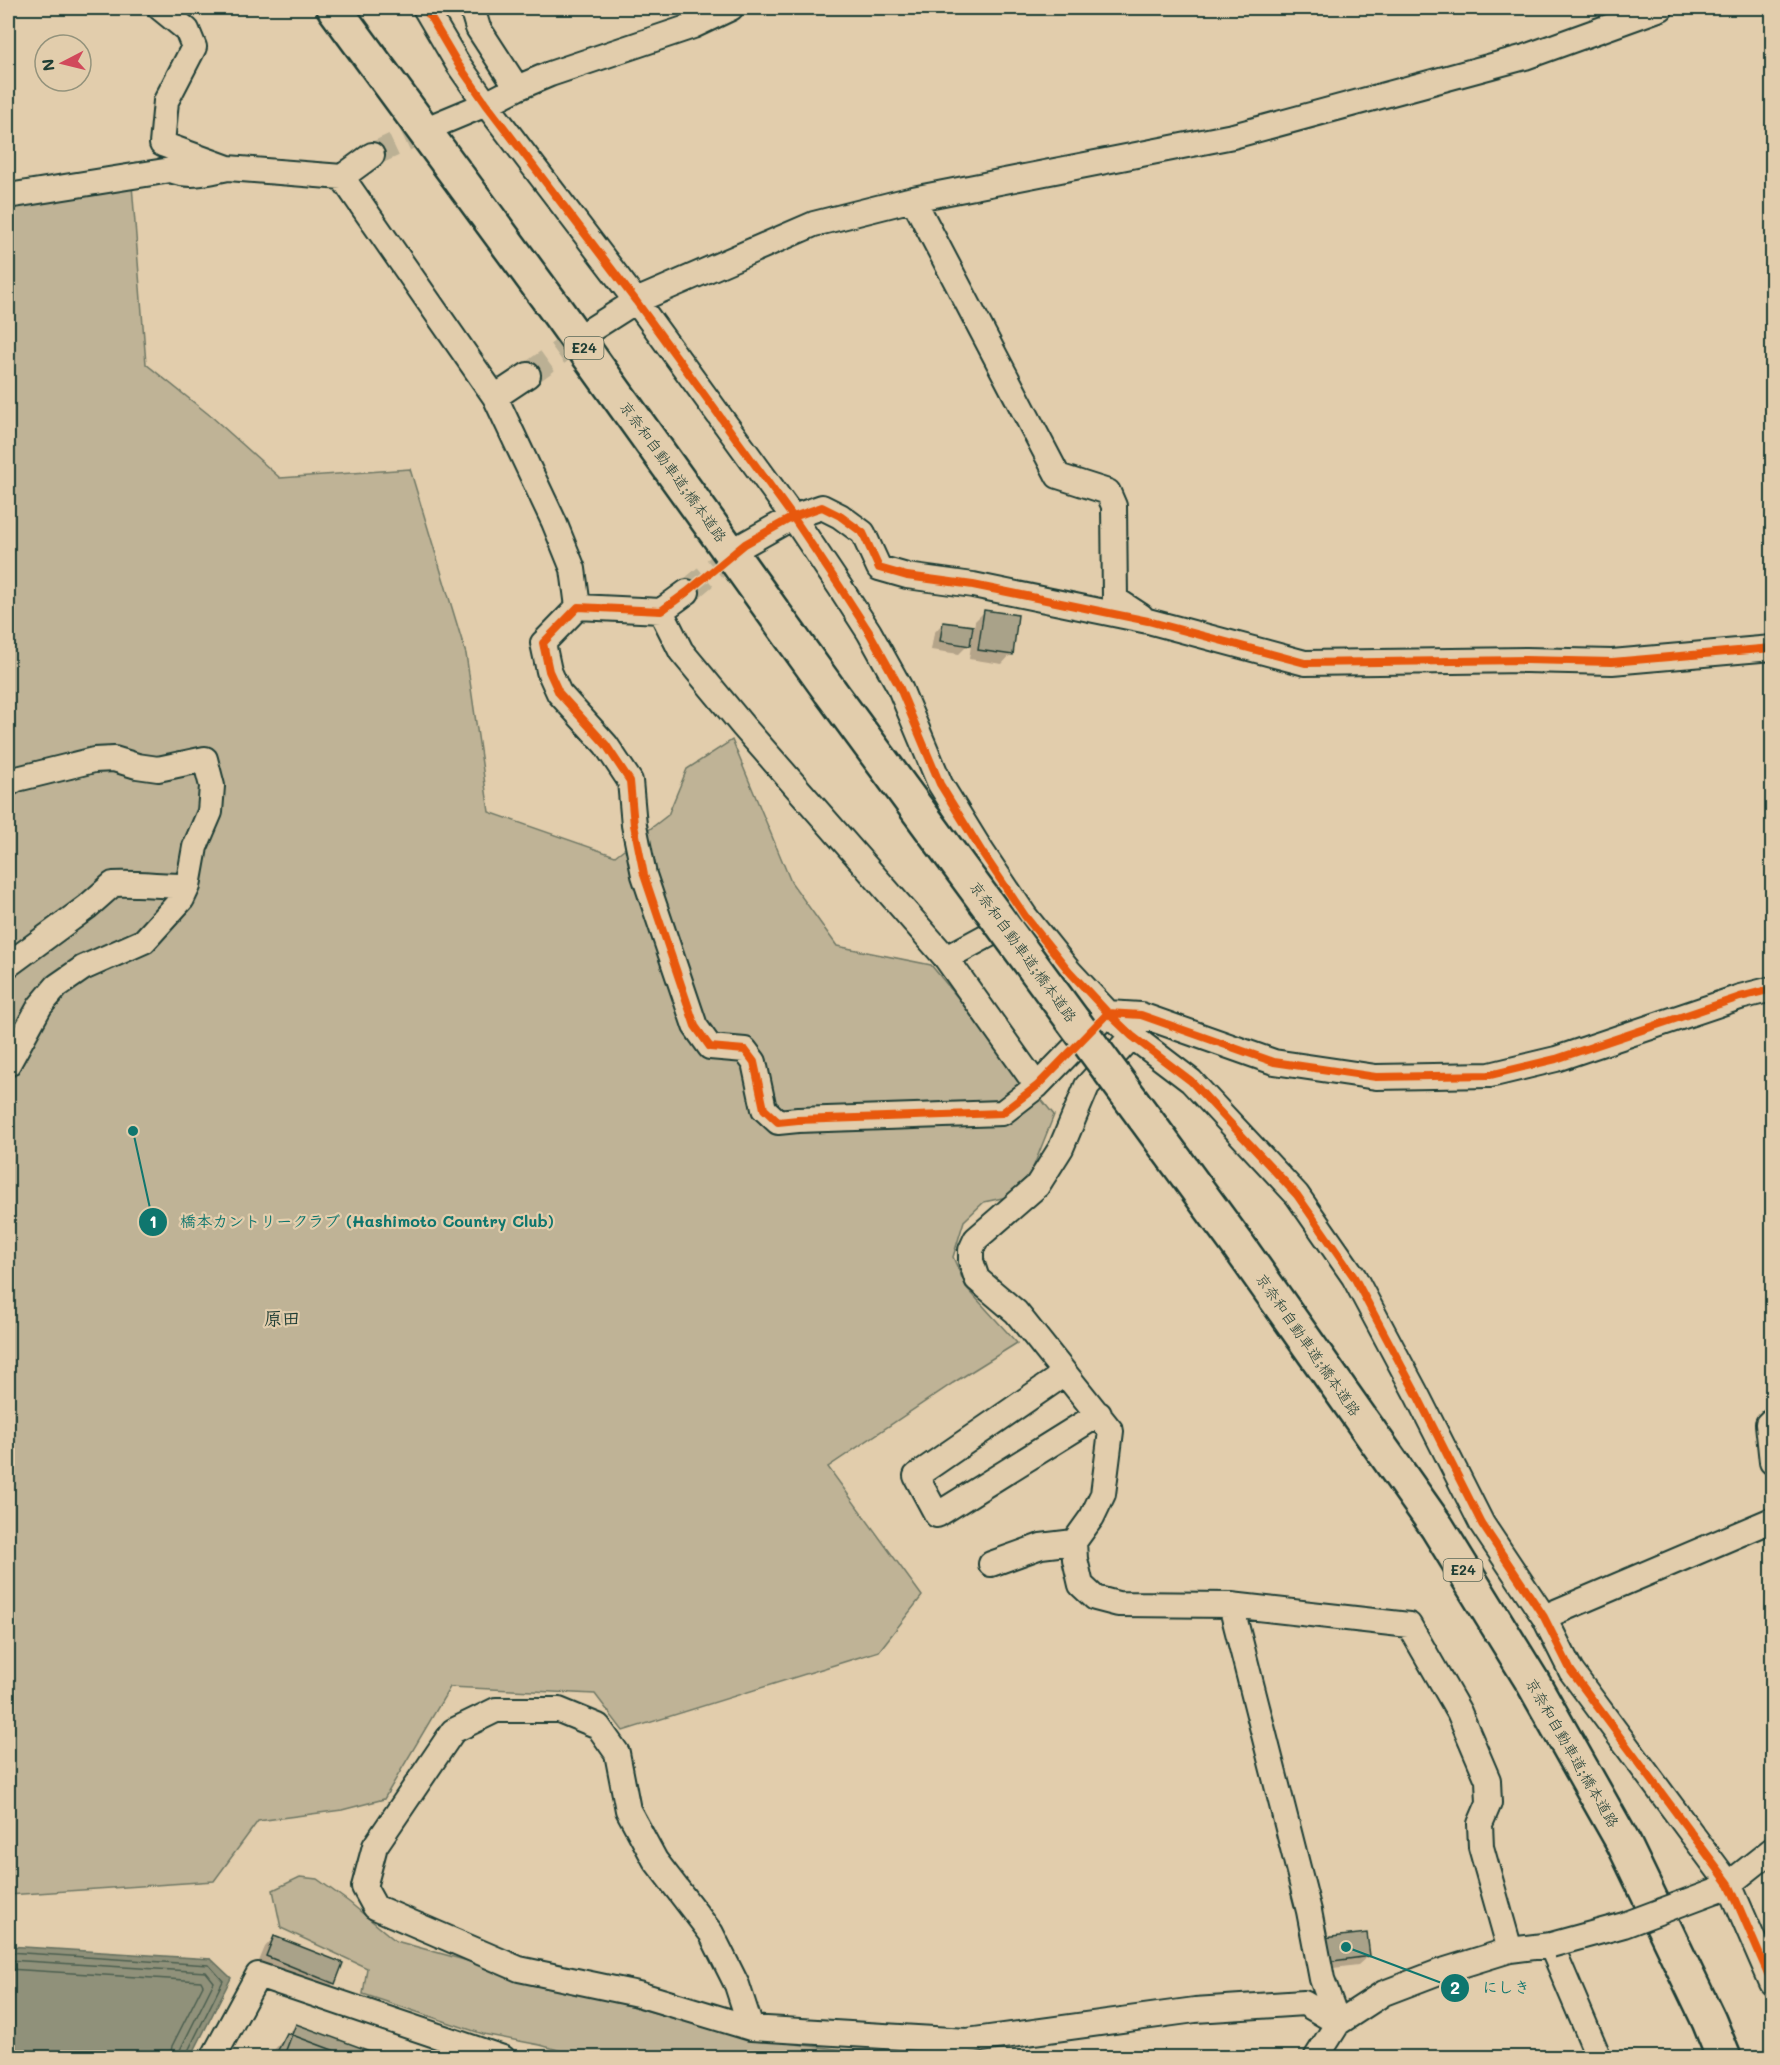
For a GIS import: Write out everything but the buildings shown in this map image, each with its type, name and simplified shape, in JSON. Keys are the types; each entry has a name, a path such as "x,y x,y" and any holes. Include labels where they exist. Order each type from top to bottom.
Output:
{"highway":[{"name":"京奈和自動車道;橋本道路","path":"334,8 547,297 830,691 1252,1265 1437,1527 1532,1681 1624,1844 1709,2021 1724,2058"}],"street":[{"path":"160,8 188,30 194,47 166,101 162,144 228,168 342,177 372,155"},
{"path":"425,8 458,64 486,104 636,301 793,517 869,632 899,686 940,784 982,852 1024,916 1068,971 1108,1013 1136,1026 1274,1062 1376,1077 1490,1076 1556,1059 1773,988"},
{"path":"472,8 478,28 517,88"},
{"path":"438,124 550,74 693,26 731,8"},
{"path":"592,329 636,301 814,224 913,199 1233,136 1525,57 1661,8"},
{"path":"8,196 171,170 193,176 228,168"},
{"path":"342,177 495,397 554,522 573,569 578,607"},
{"path":"913,199 1058,476 1108,492 1114,506 1115,600 1148,621"},
{"path":"495,397 528,375"},
{"path":"745,544 793,517 822,507 840,516 864,533 879,568 907,576 972,585 1148,621 1305,663 1526,660 1612,662 1773,648"},
{"path":"687,592 661,611 578,607 543,643 549,671 559,693 606,745 630,781 634,825 644,875 695,1026 710,1047 744,1050 754,1062 764,1109 778,1122 1002,1113 1036,1086 1108,1013"},
{"path":"661,611 681,651 695,668 946,957 1036,1086"},
{"path":"8,784 17,779 94,760 114,759 158,770 205,759 212,786 210,813 195,847 188,886 182,899 144,940 83,968 57,986 40,1006 8,1064"},
{"path":"8,965 87,907 113,884 188,886"},
{"path":"946,957 1024,916"},
{"path":"1136,1026 1087,1086 1061,1148 1037,1186 976,1239 971,1250 971,1262 977,1279 1016,1312 1111,1431 1102,1494 1092,1517 1074,1542 1081,1586 1095,1599 1118,1604 1231,1605 1409,1625 1459,1712 1488,1780 1489,1803 1480,1824 1481,1847 1510,1950"},
{"path":"1136,1026 1297,1194 1354,1277 1418,1396 1482,1524 1544,1617 1570,1671 1723,1887 1773,1983"},
{"path":"1064,1374 916,1476 936,1515 1099,1414"},
{"path":"1773,1420 1768,1424 1773,1462"},
{"path":"1544,1617 1773,1520"},
{"path":"991,1564 1041,1546 1074,1542"},
{"path":"1231,1605 1309,1911 1322,1979 1338,2023"},
{"path":"751,2028 737,1985 711,1933 655,1860 628,1810 617,1753 598,1726 559,1710 496,1710 453,1731 375,1846 364,1887 375,1907 519,1969 638,1994 751,2028 961,2049 1195,2010 1260,2005 1304,2003 1338,2023"},
{"path":"1316,2058 1338,2023 1384,1993 1439,1972 1510,1950 1551,1945 1624,1925 1723,1887 1773,1850"},
{"path":"1551,1945 1599,2058"},
{"path":"213,2058 258,1975 503,2058"}],"shaded area":[{"path":"132,185 146,364 212,417 280,478 410,469 466,654 489,812 615,856 668,815 687,769 732,740 791,882 837,946 931,965 1054,1115 1031,1173 1007,1197 984,1202 964,1221 953,1257 966,1287 1017,1343 828,1467 922,1596 879,1651 623,1731 595,1694 450,1687 384,1799 342,1810 258,1821 214,1881 8,1895 8,205"},
{"path":"300,1877 317,1879 396,1941 710,2028 779,2042 844,2050 934,2052 922,2058 587,2058 540,2045 483,2034 363,1994 367,1968 281,1928 273,1890"}],"water":[{"path":"8,1946 211,1959 231,1978 191,2057 8,2057"}],"tunnel":[{"path":"372,155 438,124"},
{"path":"528,375 589,331"},
{"path":"687,592 743,545"}],"cycle path":[{"path":"425,8 458,64 486,104 636,301 793,517 840,587 869,632 899,686 940,784 1025,916 1069,971 1108,1013 1132,1036 1191,1081 1297,1195 1354,1277 1482,1524 1544,1617 1571,1671 1729,1884 1772,1983"},
{"path":"1772,648 1612,662 1526,660 1305,663 1148,621 973,585 907,576 879,568 863,533 840,516 822,507 793,517 745,544 661,611 578,607 543,643 549,671 559,693 606,745 630,781 634,825 644,875 695,1026 710,1047 745,1050 754,1062 764,1109 778,1122 1002,1113 1037,1086 1108,1013 1141,1015 1274,1062 1376,1077 1490,1075 1556,1059 1740,997 1772,989"}],"place":[{"name":"橋本カントリークラブ (Hashimoto Country Club)","path":"133,1131"},
{"name":"にしき","path":"1346,1947"}],"district":[{"name":"原田","path":"282,1319"}]}
